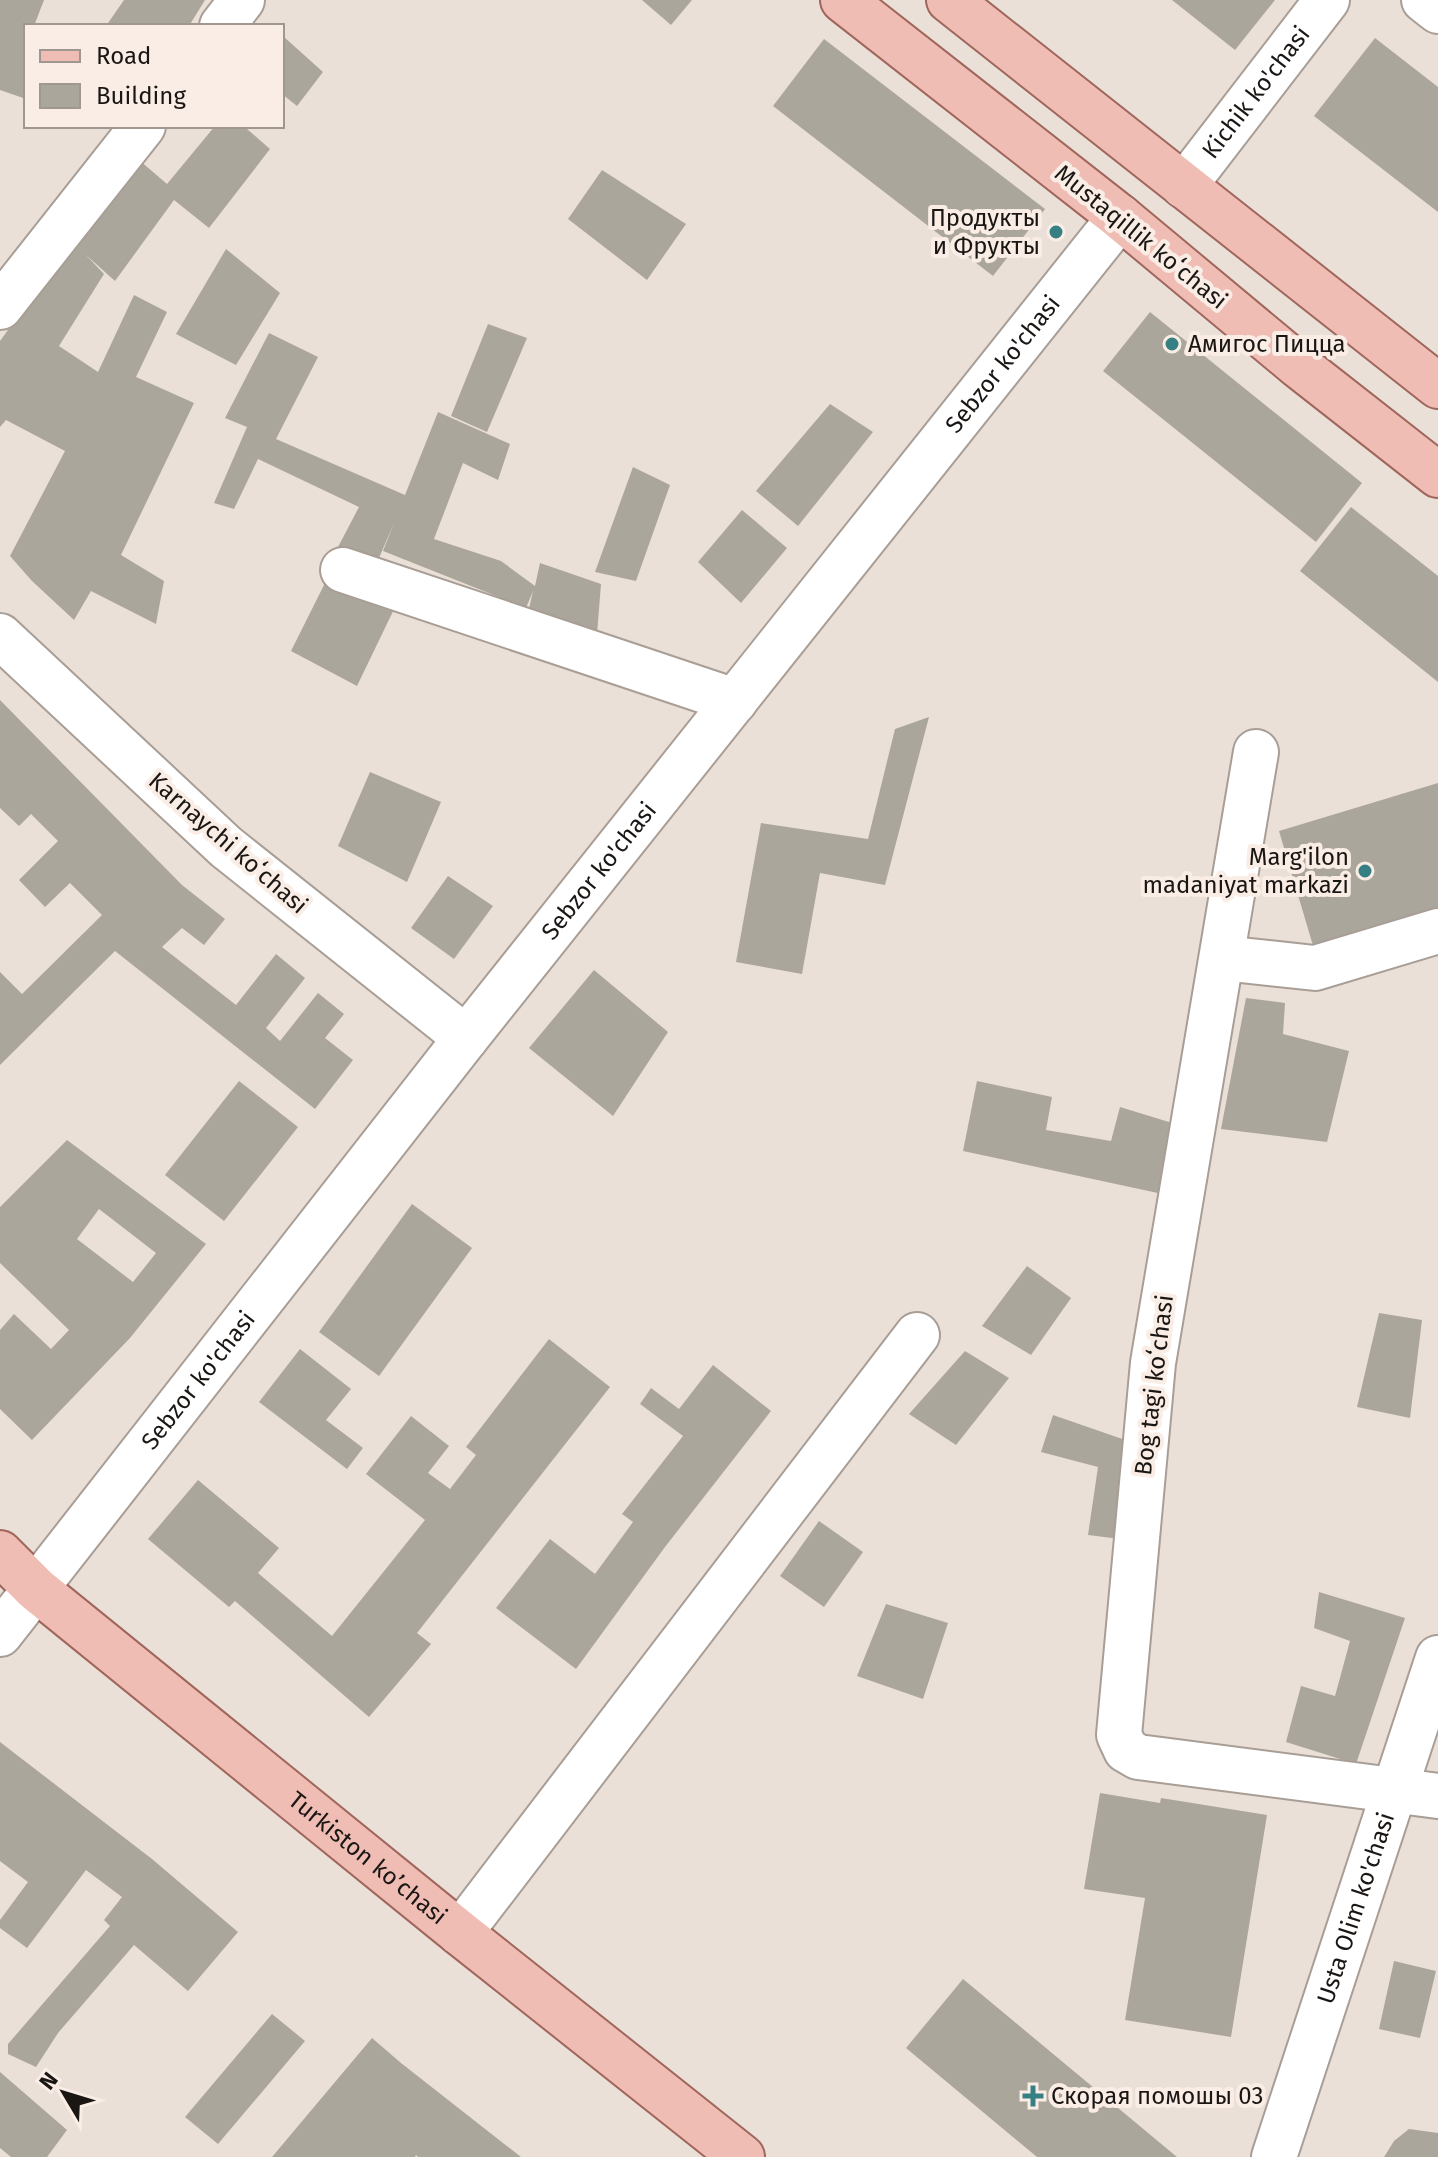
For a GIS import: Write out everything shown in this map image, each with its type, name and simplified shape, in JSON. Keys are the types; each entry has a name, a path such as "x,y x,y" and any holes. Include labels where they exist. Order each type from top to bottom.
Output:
{"main road":[{"name":"Mustaqillik koʻchasi","path":"843,0 1120,217 1299,366 1438,475"},
{"path":"949,0 1438,386"},
{"name":"Turkiston ko’chasi","path":"0,1553 36,1589 742,2157"}],"street":[{"path":"224,24 242,0"},
{"name":"Kichik ko'chasi","path":"1184,186 1327,0"},
{"path":"1424,0 1438,11"},
{"path":"0,307 141,128"},
{"name":"Sebzor ko'chasi","path":"0,1634 466,1038 1120,217"},
{"path":"343,570 735,701"},
{"name":"Karnaychi koʻchasi","path":"0,636 226,847 466,1038"},
{"name":"Bog tagi koʻchasi","path":"1256,752 1153,1363 1119,1735 1126,1750 1138,1757 1438,1796"},
{"path":"1222,958 1315,968 1438,931"},
{"path":"460,1933 917,1335"},
{"name":"Usta Olim ko'chasi","path":"1274,2157 1438,1658"}],"building":[{"path":"0,0 44,0 35,24 24,24 24,98 0,90"},
{"path":"124,0 205,0 190,24 107,24"},
{"path":"642,0 692,0 671,25"},
{"path":"1172,0 1275,0 1235,50"},
{"path":"284,37 323,72 297,106 284,96"},
{"path":"1375,38 1438,87 1438,212 1314,116"},
{"path":"824,39 1045,209 993,276 773,106"},
{"path":"213,128 248,128 270,149 209,228 174,200 115,281 86,255 104,274 59,346 98,372 134,295 167,312 136,377 194,403 121,555 164,581 156,624 91,591 74,620 10,556 65,451 6,420 0,427 0,341 72,242 139,160 167,184"},
{"path":"602,170 686,224 647,280 568,219"},
{"path":"226,249 280,293 236,365 176,334"},
{"path":"1150,312 1362,483 1316,542 1103,371"},
{"path":"488,324 527,338 487,432 451,416"},
{"path":"269,333 318,357 276,439 405,495 438,412 510,444 498,480 463,463 434,539 501,561 535,586 540,563 601,584 597,634 528,613 533,591 526,608 383,551 394,523 376,565 338,547 359,507 258,459 234,509 214,503 247,427 225,418"},
{"path":"830,404 873,432 798,526 756,491"},
{"path":"633,467 670,485 636,581 595,572"},
{"path":"1351,507 1438,576 1438,682 1300,571"},
{"path":"742,510 787,548 741,603 698,562"},
{"path":"326,581 398,601 357,686 291,651"},
{"path":"0,700 182,885 225,919 204,945 182,928 162,947 236,1005 276,954 305,978 266,1028 280,1041 318,993 344,1014 325,1038 353,1060 315,1109 115,951 0,1065 0,972 22,994 102,915 70,883 45,907 19,880 58,841 31,814 19,826 0,808"},
{"path":"929,717 885,885 820,873 802,974 736,962 761,823 868,839 895,729"},
{"path":"370,772 441,802 407,882 338,846"},
{"name":"Marg'ilon madaniyat markazi","path":"1438,783 1438,912 1314,949 1279,831"},
{"path":"448,876 493,906 454,959 411,928"},
{"path":"594,970 668,1032 613,1116 529,1048"},
{"path":"1246,998 1285,1003 1283,1034 1349,1051 1327,1142 1221,1129"},
{"path":"239,1081 298,1127 224,1221 165,1175"},
{"path":"977,1081 1052,1097 1046,1130 1111,1141 1120,1107 1182,1126 1167,1195 963,1151"},
{"path":"67,1140 206,1244 130,1338 32,1440 0,1409 0,1330 14,1314 51,1349 69,1330 0,1263 0,1207","holes":["99,1209 156,1253 133,1282 77,1239"]},
{"path":"412,1204 472,1248 379,1376 319,1332"},
{"path":"1027,1266 1071,1298 1031,1355 982,1326"},
{"path":"1379,1313 1422,1320 1410,1418 1357,1407"},
{"path":"549,1339 610,1387 417,1633 431,1644 369,1717 235,1601 229,1607 148,1539 198,1480 279,1548 258,1573 332,1636 425,1520 366,1474 411,1416 449,1446 428,1473 450,1489 476,1455 466,1447"},
{"path":"300,1349 351,1389 326,1420 363,1448 347,1469 259,1402"},
{"path":"965,1351 1009,1378 956,1445 909,1414"},
{"path":"713,1365 771,1411 665,1547 576,1669 496,1608 550,1539 595,1574 633,1522 622,1514 683,1436 640,1404 651,1388 679,1409"},
{"path":"1053,1415 1131,1442 1128,1540 1088,1535 1098,1467 1041,1452"},
{"path":"819,1521 863,1552 824,1607 780,1576"},
{"path":"1319,1592 1405,1618 1356,1764 1286,1742 1301,1686 1335,1696 1350,1641 1314,1628"},
{"path":"886,1604 948,1623 923,1699 857,1676"},
{"path":"0,1742 152,1859 238,1932 188,1991 134,1945 58,2033 36,2067 8,2054 8,2044 110,1926 104,1920 122,1897 86,1870 27,1948 0,1928 0,1920 28,1882 0,1861"},
{"path":"1100,1793 1160,1803 1161,1798 1267,1815 1231,2037 1125,2020 1145,1898 1084,1889"},
{"path":"1394,1961 1436,1971 1420,2038 1379,2029"},
{"path":"963,1979 1177,2157 1037,2157 906,2048"},
{"path":"272,2014 305,2041 218,2144 185,2117"},
{"path":"372,2038 401,2063 521,2157 272,2157"},
{"path":"0,2072 67,2130 47,2157 11,2157 0,2148"},
{"path":"1409,2129 1438,2133 1438,2157 1384,2157 1394,2141"}],"place":[{"name":"Продукты и Фрукты","path":"1056,232"},
{"name":"Амигос Пицца","path":"1172,344"},
{"name":"Marg'ilon madaniyat markazi","path":"1365,871"},
{"name":"Скорая помошы 03","path":"1033,2096"}]}
